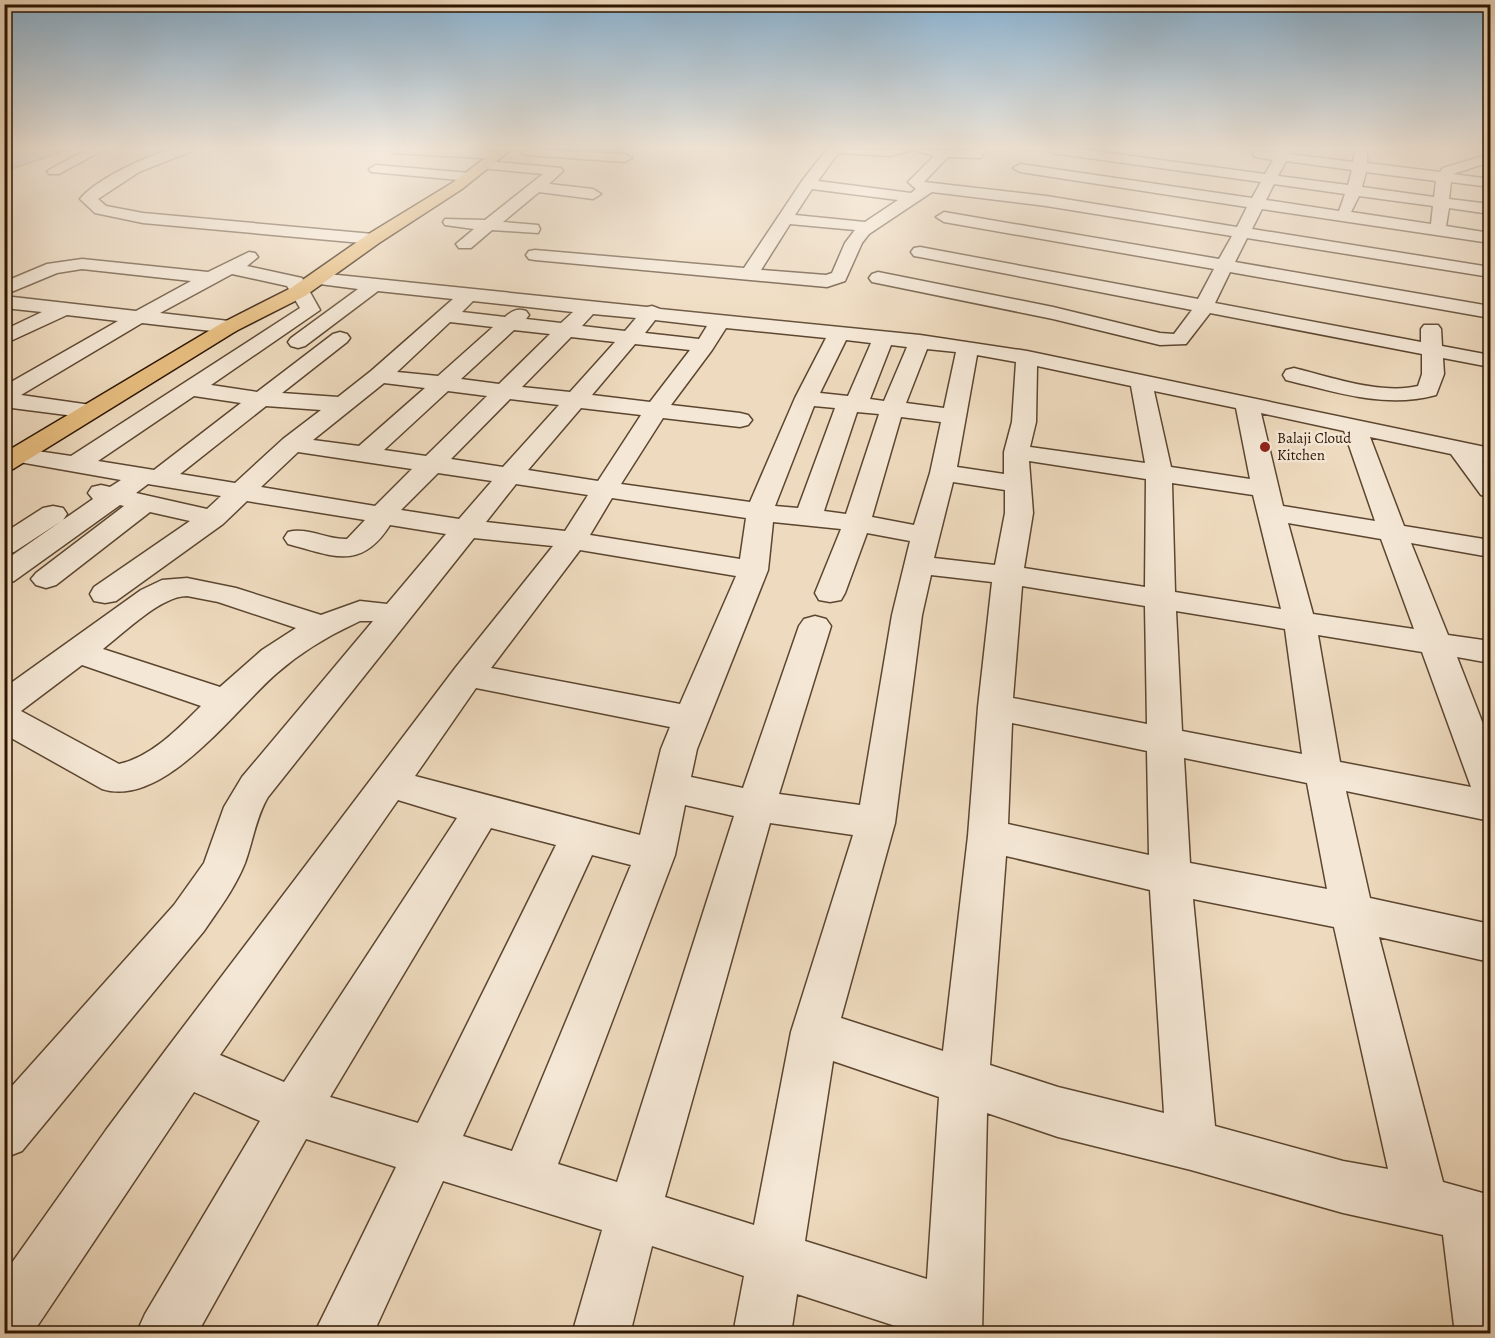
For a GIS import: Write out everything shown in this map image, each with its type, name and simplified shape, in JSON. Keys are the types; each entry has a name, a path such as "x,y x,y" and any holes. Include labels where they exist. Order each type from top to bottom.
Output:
{"main road":[{"path":"11,459 229,327 302,295 318,279 416,211"}],"street":[{"path":"109,211 143,218 369,242"},
{"path":"465,244 505,211"},
{"path":"749,275 791,211"},
{"path":"318,279 534,300 749,275 819,281 834,280 842,273 856,238 890,211"},
{"path":"762,1334 814,1032 876,823 903,638 922,550 943,473 967,334 985,299 1008,269 1032,244 1071,211"},
{"path":"1108,211 1491,272"},
{"path":"1077,319 1127,249 1158,211"},
{"path":"878,278 985,299 1172,341 1183,338 1197,319 1252,211"},
{"path":"1317,211 1491,238"},
{"path":"1297,413 1298,359 1345,211"},
{"path":"1298,359 1372,391 1401,396 1416,395 1428,390 1433,374 1431,349 1438,264 1438,230 1441,211"},
{"path":"944,217 1032,244 1127,249 1223,266 1431,349 1491,361"},
{"path":"786,219 851,218 870,227"},
{"path":"451,222 532,229"},
{"path":"4,398 139,317 258,252"},
{"path":"920,252 1203,305 1435,302 1491,312"},
{"path":"535,255 621,289 641,324"},
{"path":"4,289 53,267 68,264 220,273 285,278 295,282 310,310 75,465"},
{"path":"111,284 139,269"},
{"path":"302,295 375,284"},
{"path":"281,354 342,311 375,284"},
{"path":"298,538 345,548 356,547 364,541 383,513 567,330 621,289"},
{"path":"4,338 93,294"},
{"path":"105,594 213,518 292,444 379,376 470,294"},
{"path":"364,454 534,300"},
{"path":"4,302 229,327"},
{"path":"446,316 567,330 641,324 712,333 840,332 920,341 967,334 1027,357 1491,454"},
{"path":"641,324 712,333"},
{"path":"4,1133 189,918 217,880 225,861 236,820 249,795 510,475 641,324"},
{"path":"526,1180 655,855 679,749 753,570 760,512 779,457 840,332"},
{"path":"4,1324 124,1148 468,675 572,541 655,411 712,333"},
{"path":"808,517 852,404 884,337"},
{"path":"46,579 149,486 340,338"},
{"path":"601,1334 633,1214 755,806 822,610 857,523 892,409 920,341"},
{"path":"185,1064 294,1111 430,1150 775,1259 953,1325 964,1082 988,836 995,707 1008,575 1019,513 1016,468 1024,422 1027,357"},
{"path":"379,376 740,420"},
{"path":"1141,381 1159,472 1160,599 1170,877 1191,1144"},
{"path":"189,389 261,399 340,405"},
{"path":"4,398 90,411"},
{"path":"806,398 954,416"},
{"path":"1247,403 1268,501 1300,623 1323,772 1352,912 1460,1213 1484,1334"},
{"path":"1354,425 1491,788"},
{"path":"292,444 760,512 857,523 922,550 1008,575 1491,652"},
{"path":"1458,447 1491,489"},
{"path":"11,459 75,465 105,486"},
{"path":"943,473 1016,468 1159,472 1394,531 1491,548"},
{"path":"4,575 105,486"},
{"path":"4,546 105,486 149,486 242,492 383,513 466,529 572,541 753,570"},
{"path":"149,486 213,518"},
{"path":"4,708 11,700 152,597 172,588 186,586 214,592 323,626"},
{"path":"4,715 19,726 115,779 132,777 149,770 204,724 275,657 323,626 358,611 397,616"},
{"path":"79,652 226,702"},
{"path":"468,675 691,719"},
{"path":"995,707 1491,806"},
{"path":"390,783 482,810 655,855"},
{"path":"670,787 755,806 876,823"},
{"path":"165,1334 294,1111 482,810"},
{"path":"343,1334 581,835"},
{"path":"988,836 1170,877 1352,912 1491,943"},
{"path":"814,1032 1058,1112 1191,1144 1343,1187 1460,1213"}],"place":[{"name":"Balaji Cloud Kitchen","path":"1265,447"}]}
